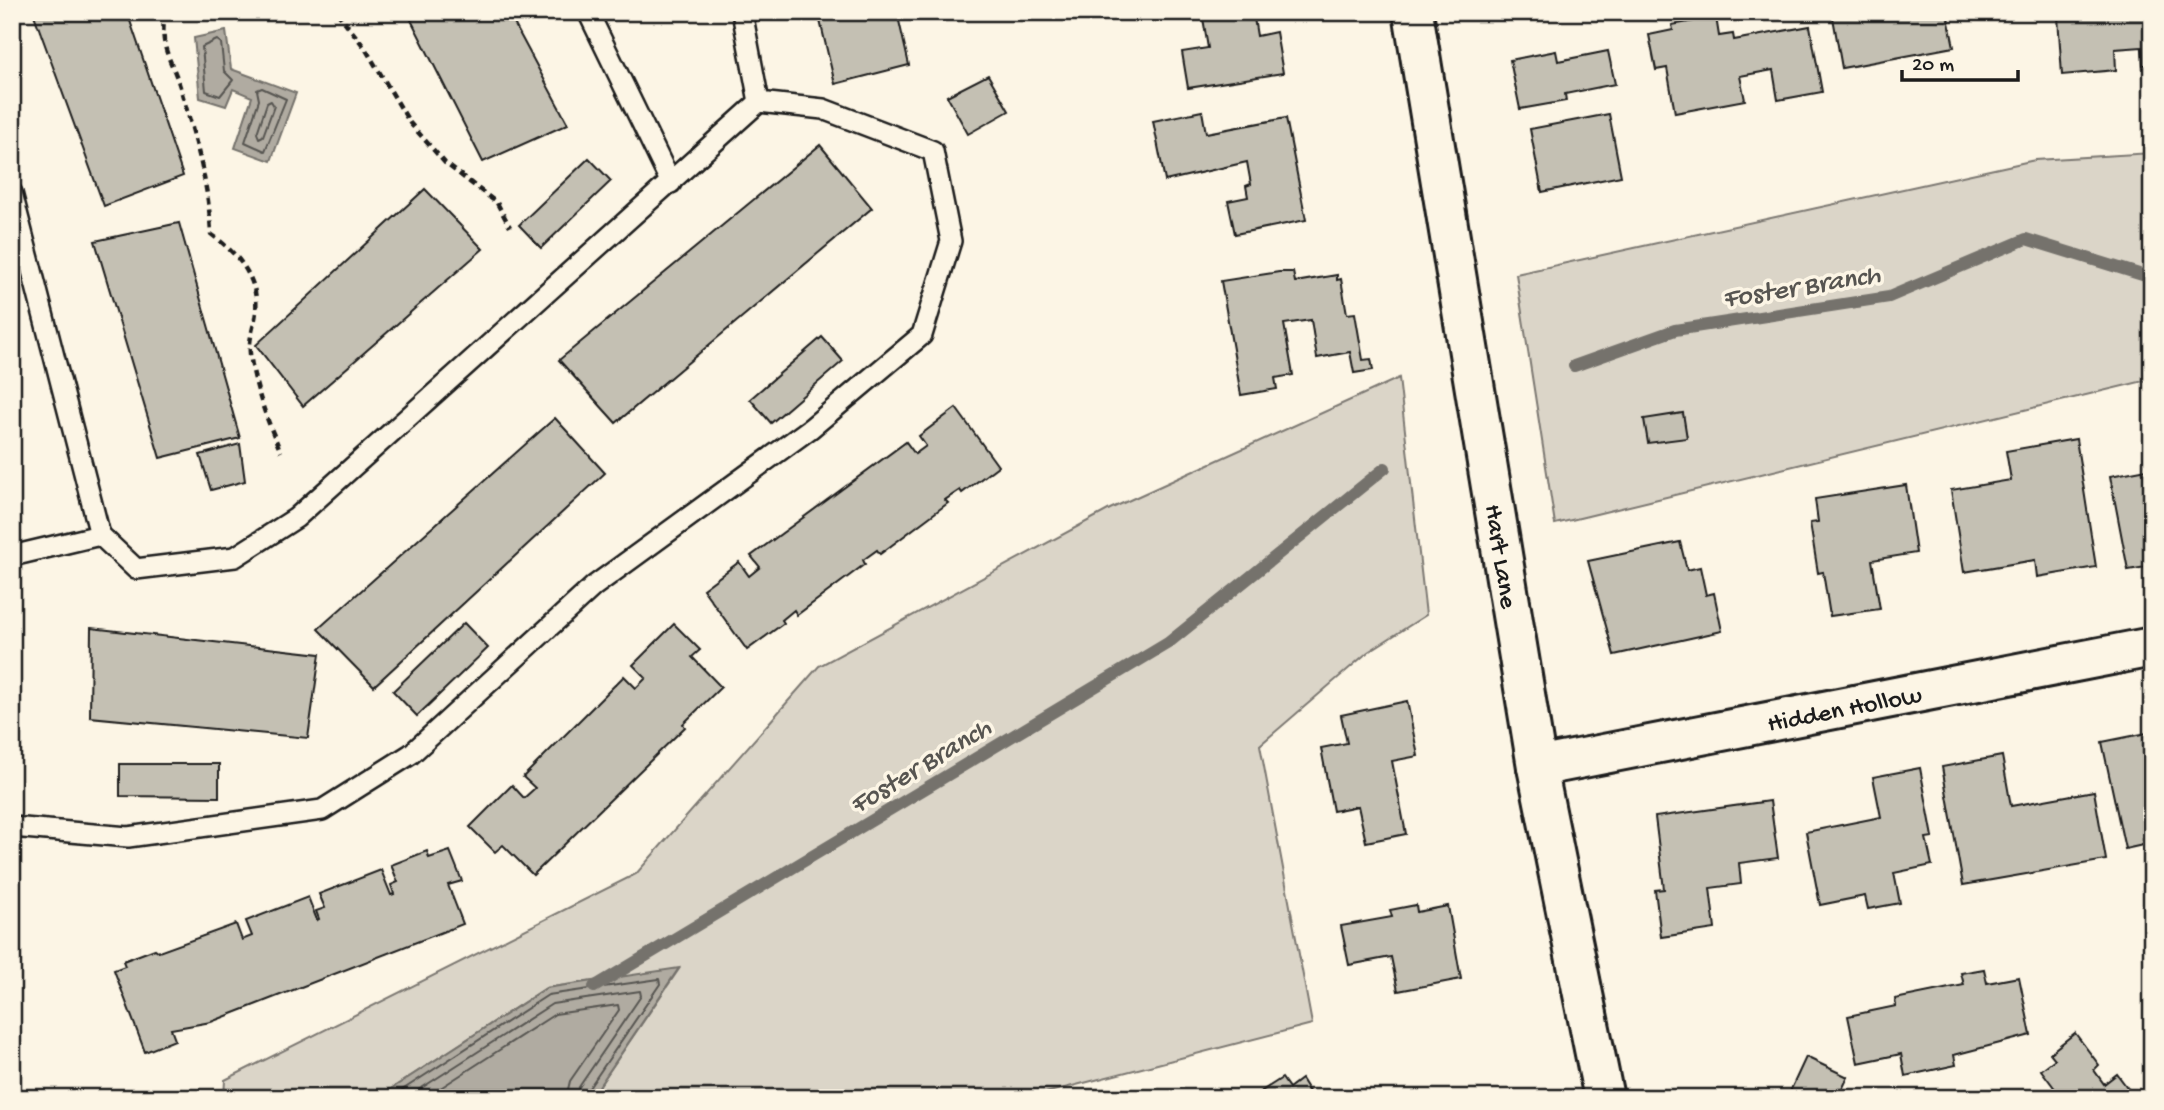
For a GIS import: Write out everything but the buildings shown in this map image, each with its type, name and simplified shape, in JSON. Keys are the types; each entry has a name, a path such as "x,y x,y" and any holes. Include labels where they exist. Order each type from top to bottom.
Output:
{"street":[{"name":"Hart Lane","path":"1413,12 1537,766 1604,1098"},
{"name":"Hidden Hollow","path":"1537,766 2152,647"}],"lane":[{"path":"588,12 671,183"},
{"path":"741,12 759,102"},
{"path":"12,194 100,535 136,569 235,557 296,518 759,102 823,109 933,151 951,241 922,335 811,428 594,586 411,754 322,810 128,837 12,827"},
{"path":"12,556 100,535"}],"path":[{"path":"165,12 162,37 180,87 205,176 211,234 232,249 247,268 255,293 255,321 249,337 251,360 281,452"},
{"path":"337,12 365,48 410,124 445,163 497,203 510,227"}],"shaded area":[{"path":"2152,153 2152,379 1555,524 1516,274 2035,160"},
{"path":"1399,378 1426,615 1368,652 1260,745 1312,1024 1026,1098 591,1098 679,969 546,988 377,1098 224,1098 225,1080 636,874 819,666 1110,509"}],"water":[{"path":"226,31 231,69 296,93 271,161 235,148 252,97 233,89 226,106 200,98 194,38"},
{"path":"679,968 591,1098 377,1098 546,988"}],"waterway":[{"name":"Foster Branch","path":"1574,366 1675,330 1889,297 2026,239 2152,278"},
{"name":"Foster Branch","path":"594,987 1168,643 1385,468"}]}
